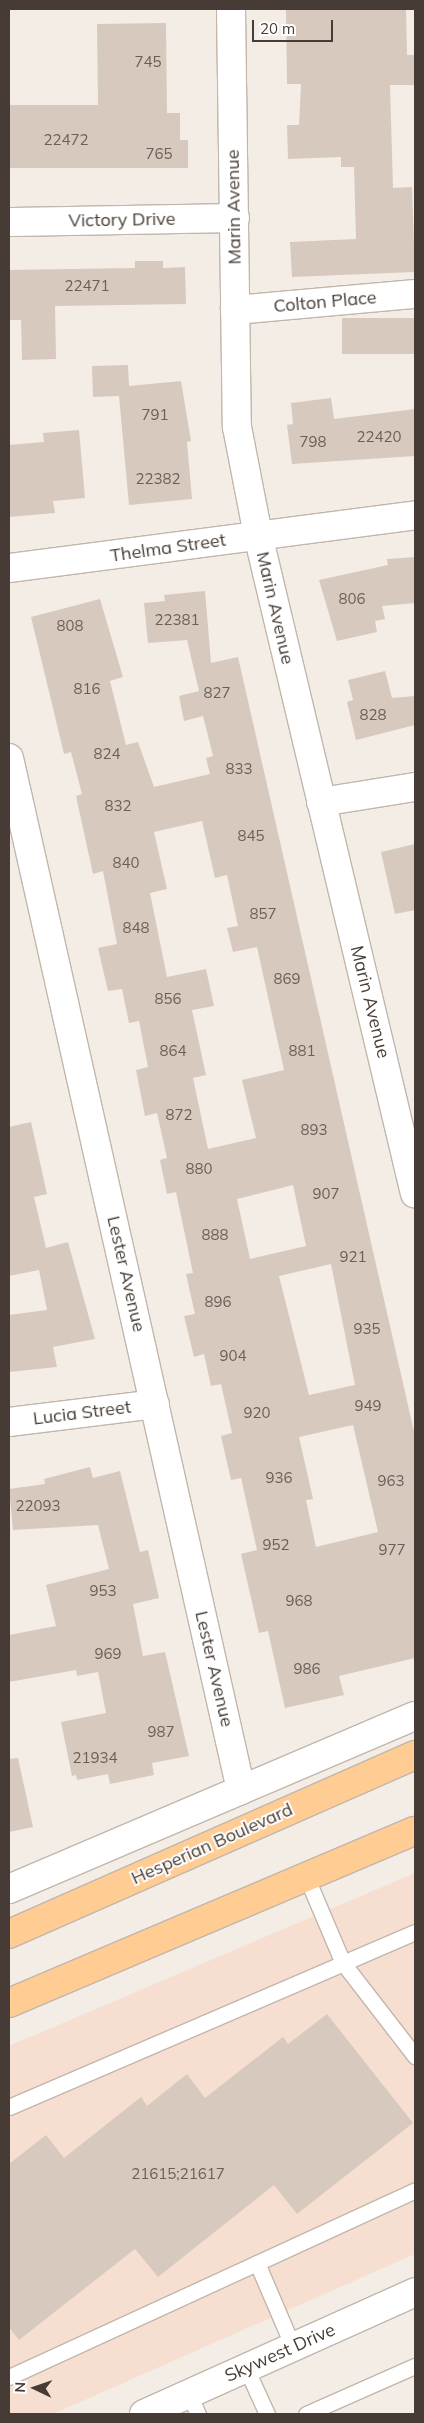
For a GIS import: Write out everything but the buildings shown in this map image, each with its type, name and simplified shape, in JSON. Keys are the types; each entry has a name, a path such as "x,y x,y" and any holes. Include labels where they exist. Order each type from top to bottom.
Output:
{"main road":[{"name":"Hesperian Boulevard","path":"9,1934 415,1755"},
{"path":"9,2003 415,1831"}],"street":[{"name":"Marin Avenue","path":"231,9 238,427 258,535 321,802 405,1103 415,1194"},
{"name":"Victory Drive","path":"9,222 234,218"},
{"name":"Colton Place","path":"235,310 415,294"},
{"name":"Thelma Street","path":"9,568 415,515"},
{"name":"Lester Avenue","path":"9,758 241,1790"},
{"path":"321,802 415,787"},
{"name":"Lucia Street","path":"9,1422 155,1404"},
{"name":"Hesperian Boulevard","path":"9,1889 415,1716"},
{"name":"Skywest Drive","path":"144,2414 193,2404 246,2368 415,2292"}],"lane":[{"path":"306,1876 344,1963 415,2056"},
{"path":"9,2107 415,1932"},
{"path":"9,2377 415,2190"},
{"path":"257,2263 293,2347"},
{"path":"306,2414 415,2366"},
{"path":"246,2368 267,2414"}],"shaded area":[{"path":"415,1873 415,2254 53,2414 9,2414 9,2046"}]}
